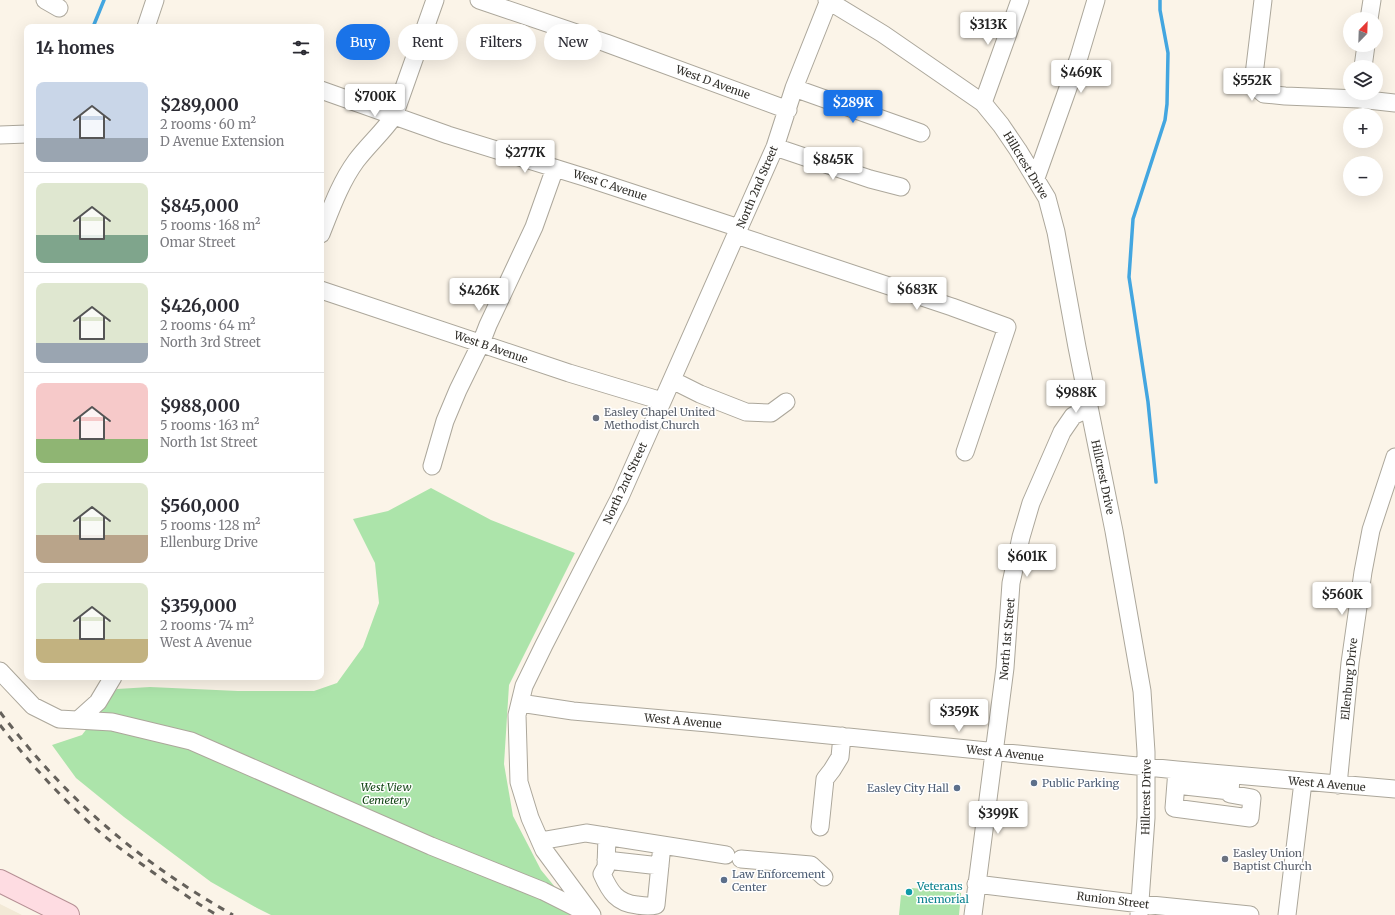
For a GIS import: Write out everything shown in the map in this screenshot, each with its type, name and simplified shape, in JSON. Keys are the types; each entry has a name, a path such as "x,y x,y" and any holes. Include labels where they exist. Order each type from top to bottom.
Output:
{"main road":[{"path":"0,881 68,915"}],"street":[{"path":"147,24 155,0"},
{"path":"324,227 340,187 371,142 385,129 394,116 435,0"},
{"name":"West D Avenue","path":"479,0 606,43 788,110"},
{"name":"North 2nd Street","path":"592,915 544,850 530,818 519,782 517,715 524,686 620,497 738,232 775,147 794,88 828,0"},
{"name":"Hillcrest Drive","path":"828,0 889,38 983,102 1001,125 1036,178 1047,198 1056,232 1077,347 1114,531 1142,691 1146,767 1146,818 1140,909"},
{"path":"983,102 1020,0"},
{"path":"1036,178 1079,57 1096,0"},
{"path":"1263,0 1254,75 1256,87 1264,94 1285,96 1343,96"},
{"path":"1370,12 1372,0"},
{"path":"794,88 921,133"},
{"name":"West C Avenue","path":"324,91 448,135 555,168 1007,327 965,452"},
{"path":"1380,100 1395,103"},
{"path":"0,136 24,134"},
{"path":"775,147 870,179 900,187"},
{"path":"432,466 446,421 458,390 534,227 555,168"},
{"name":"West B Avenue","path":"324,291 569,373 662,402"},
{"path":"672,380 700,394 746,412 771,413 786,402"},
{"name":"North 1st Street","path":"973,915 1005,668 1011,583 1021,537 1031,504 1046,465 1062,432 1073,416 1089,408"},
{"name":"Ellenburg Drive","path":"1338,785 1350,663 1363,572 1371,530 1395,457"},
{"path":"0,671 33,706 59,719 112,722 191,741 431,846 543,891 592,915"},
{"path":"78,720 98,702 111,680"},
{"name":"West A Avenue","path":"520,703 573,711 842,736 1146,767 1176,778 1231,783 1303,782 1395,790"},
{"path":"820,827 825,779 840,757 842,736"},
{"path":"1176,778 1174,808 1250,818 1252,798 1230,794 1231,783"},
{"path":"1287,915 1303,782"},
{"path":"540,841 586,833 733,857 811,865 824,877"},
{"path":"607,836 606,867 602,874 607,885 623,903 649,907 656,905 662,845"},
{"path":"606,860 660,866"},
{"name":"Runion Street","path":"976,884 1140,909 1250,915"}],"shaded area":[{"path":"0,904 22,915 0,915"}],"green space":[{"name":"West View Cemetery","path":"431,488 491,520 575,553 509,685 504,764 513,816 541,870 578,915 271,915 211,882 124,817 76,778 52,745 82,735 117,689 150,687 238,691 314,691 337,683 363,647 379,603 375,563 353,519 388,511"},
{"path":"912,888 961,893 959,915 899,915 901,895 911,896"}],"waterway":[{"path":"94,24 104,0"},
{"path":"1156,482 1148,402 1129,277 1133,219 1165,120 1167,104 1168,53 1160,10 1160,0"}],"railway":[{"path":"0,712 51,773 93,815 137,852 200,896 233,915"},
{"path":"0,725 48,782 102,834 166,882 217,915"}],"place":[{"name":"Easley Chapel United Methodist Church","path":"596,418"},
{"name":"Public Parking","path":"1034,783"},
{"name":"Easley City Hall","path":"957,788"},
{"name":"Easley Union Baptist Church","path":"1225,859"},
{"name":"Law Enforcement Center","path":"724,880"},
{"name":"Veterans memorial","path":"909,892"}]}
